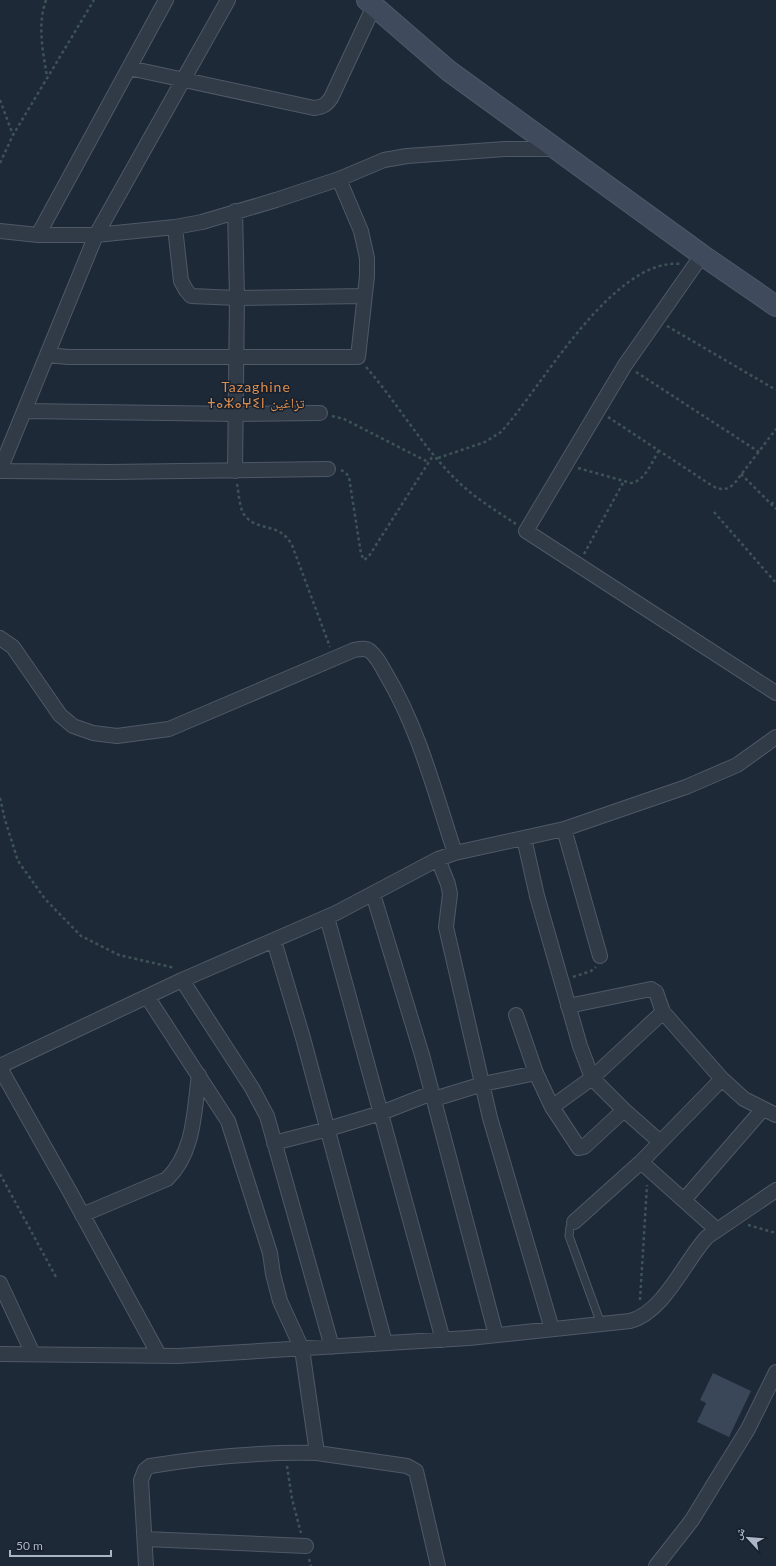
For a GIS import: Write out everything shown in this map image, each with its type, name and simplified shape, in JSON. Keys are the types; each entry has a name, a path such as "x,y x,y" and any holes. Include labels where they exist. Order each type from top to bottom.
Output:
{"street":[{"path":"38,235 166,0"},
{"path":"228,0 96,235 0,471 235,471 328,469"},
{"path":"129,68 314,108 321,107 331,98 370,3 449,71 556,149 698,260 776,306"},
{"path":"0,231 38,235 96,235 175,227 202,222 276,200 339,179 384,160 407,156 505,149 556,149"},
{"path":"47,355 75,357 358,357 367,276 367,258 361,231 339,179"},
{"path":"235,211 238,298 235,471"},
{"path":"175,227 182,281 186,290 192,296 238,298 364,296"},
{"path":"698,260 625,365 526,531 776,692"},
{"path":"24,411 237,414 320,413"},
{"path":"0,638 12,647 60,715 73,726 93,733 117,736 169,729 334,658 363,648 370,651 376,656 400,697 421,749 455,853"},
{"path":"159,1355 0,1067 148,998 182,980 327,917 438,859 455,853 564,829 686,787 737,765 776,737"},
{"path":"564,829 600,956"},
{"path":"524,838 537,896 568,1006 580,1046 592,1078 624,1110 660,1141"},
{"path":"438,859 448,884 450,900 446,927 490,1118 552,1329"},
{"path":"373,894 422,1055 496,1335"},
{"path":"327,917 443,1340"},
{"path":"274,941 328,1130 386,1343"},
{"path":"182,980 259,1100 267,1116 332,1347"},
{"path":"568,1006 651,989 656,992 663,1012 722,1079 744,1099 776,1115"},
{"path":"148,998 228,1121 270,1253 273,1274 280,1301 302,1349 317,1453"},
{"path":"552,1107 592,1078 663,1012"},
{"path":"516,1015 536,1073 552,1107 578,1146 581,1148 624,1110"},
{"path":"274,1142 328,1130 433,1096 536,1073"},
{"path":"82,1215 167,1178 175,1171 188,1145 198,1075"},
{"path":"574,1222 645,1165 660,1141 722,1079"},
{"path":"684,1200 762,1109"},
{"path":"645,1165 717,1230"},
{"path":"0,1354 159,1355 302,1349 443,1340 601,1324 640,1318 655,1307 698,1247 717,1230 776,1190"},
{"path":"0,1283 33,1354"},
{"path":"656,1566 692,1520 748,1429 776,1372"},
{"path":"146,1566 141,1480 145,1470 150,1466 193,1459 286,1453 317,1453 407,1466 416,1471 438,1566"},
{"path":"145,1539 306,1546"}],"lane":[{"path":"574,1222 570,1227 569,1236 601,1324"}],"path":[{"path":"46,0 42,11 40,29 47,78"},
{"path":"0,163 13,135 94,0"},
{"path":"0,100 13,135"},
{"path":"438,458 485,442 501,432 584,326 621,287 639,275 662,265 698,260"},
{"path":"657,320 776,390"},
{"path":"358,357 434,454 471,493 526,531"},
{"path":"625,365 759,452"},
{"path":"598,410 716,488 728,489 776,429"},
{"path":"320,413 344,419 428,462"},
{"path":"566,464 631,483 641,480 659,450"},
{"path":"328,469 343,471 349,478 361,554 364,560 369,556 434,454"},
{"path":"235,471 242,510 245,517 281,532 287,537 292,545 334,658"},
{"path":"741,474 776,509"},
{"path":"578,565 624,481"},
{"path":"771,504 776,501"},
{"path":"714,512 776,583"},
{"path":"0,798 5,820 18,861 46,899 81,936 119,956 199,973"},
{"path":"561,981 591,972 598,963 600,956"},
{"path":"640,1318 645,1165"},
{"path":"0,1174 56,1277"},
{"path":"732,1220 776,1233"},
{"path":"286,1453 288,1478 293,1505 311,1566"}],"building":[{"path":"713,1373 751,1391 729,1437 697,1422 706,1403 700,1400"}],"district":[{"name":"Tazaghine ⵜⴰⵣⴰⵖⵉⵏ تزاغين","path":"256,394"}]}
